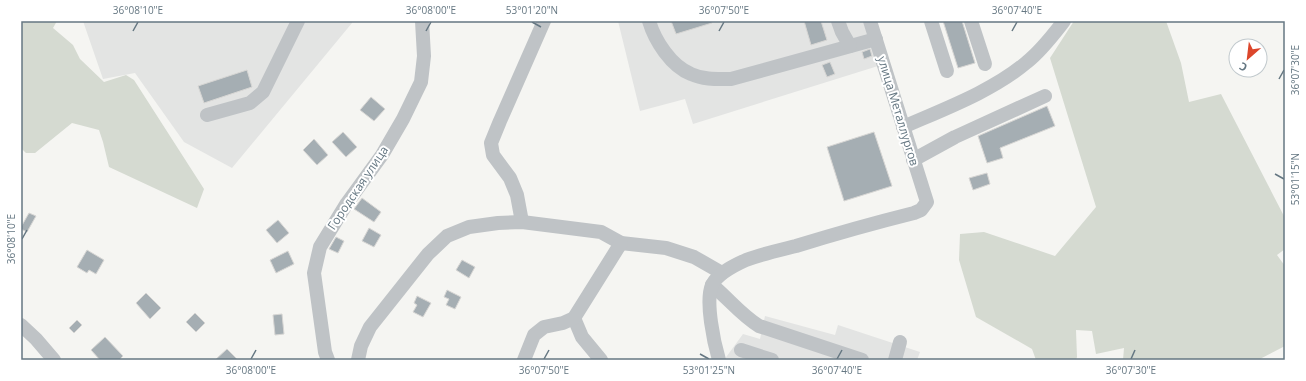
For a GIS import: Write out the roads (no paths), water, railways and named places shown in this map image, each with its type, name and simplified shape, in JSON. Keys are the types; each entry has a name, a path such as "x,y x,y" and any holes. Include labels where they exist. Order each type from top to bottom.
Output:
{"street":[{"path":"207,115 250,103 263,92 298,21"},
{"name":"Городская улица","path":"328,360 325,352 314,273 320,247 347,203 382,154 403,119 421,82 424,56 422,21"},
{"path":"522,222 517,195 510,178 493,154 491,143 544,21"},
{"path":"649,21 652,31 661,47 674,63 690,74 710,79 731,79 876,38"},
{"path":"838,21 850,46"},
{"name":"улица Металлургов","path":"722,273 746,260 857,227 914,213 921,210 927,202 870,21"},
{"path":"931,21 947,72"},
{"path":"971,21 985,64"},
{"path":"903,127 971,97 1009,76 1040,51 1064,21"},
{"path":"914,160 955,137 1045,96"},
{"path":"358,360 360,346 370,327 428,254 447,236 469,227 498,223 522,222 601,232 621,243 666,248 694,257 722,273 712,285 709,303 714,345 719,360"},
{"path":"524,360 534,335 544,327 563,324 574,318 621,243"},
{"path":"712,285 726,297 739,312 759,326 862,360"},
{"path":"574,318 582,337 601,360"},
{"path":"21,325 36,339 54,360"},
{"path":"895,360 900,342"},
{"path":"741,350 772,360"}]}
